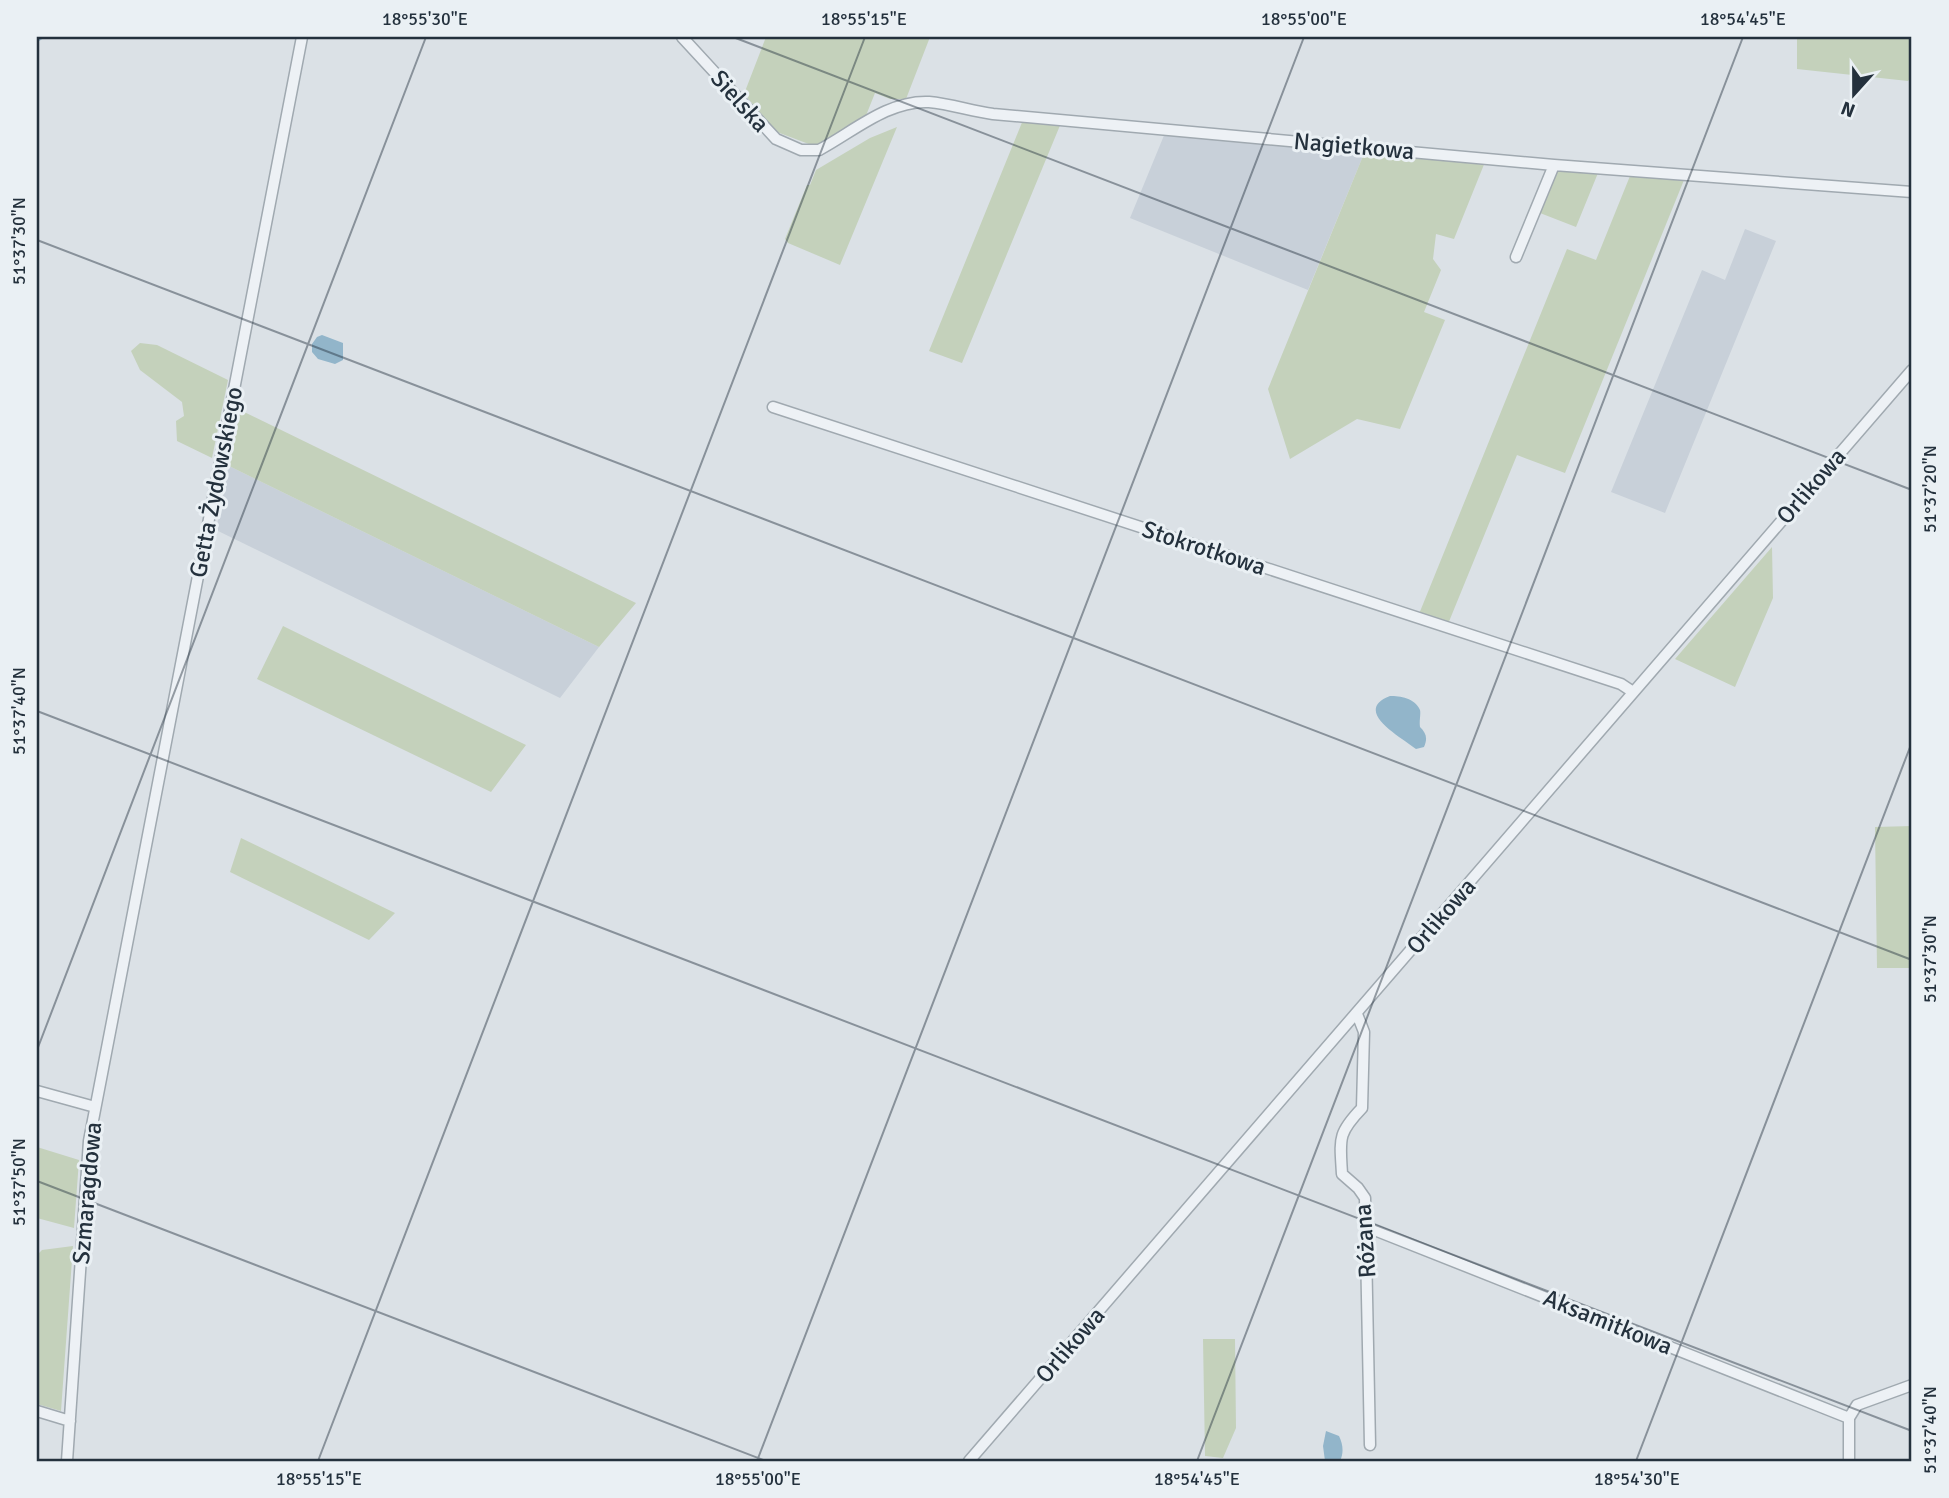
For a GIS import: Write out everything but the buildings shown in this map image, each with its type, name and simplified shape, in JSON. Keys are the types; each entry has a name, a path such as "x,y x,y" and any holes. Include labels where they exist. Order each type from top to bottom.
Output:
{"street":[{"name":"Getta Żydowskiego","path":"129,927 302,37"},
{"name":"Sielska","path":"682,37 776,139 808,151"},
{"name":"Nagietkowa","path":"808,151 819,150 888,110 903,104 926,102 993,114 1554,165 1912,192"},
{"path":"1516,257 1554,165"},
{"name":"Orlikowa","path":"969,1461 1912,370"},
{"name":"Stokrotkowa","path":"774,407 1621,684 1633,692"},
{"name":"Szmaragdowa","path":"67,1461 89,1141 129,927"},
{"name":"Różana","path":"1357,1014 1364,1032 1362,1108 1344,1127 1340,1140 1342,1174 1366,1198 1370,1445"},
{"path":"37,1091 95,1107"},
{"name":"Aksamitkowa","path":"1367,1227 1849,1418"},
{"path":"1849,1461 1849,1418 1857,1405 1912,1385"},
{"path":"37,1411 70,1421"}],"shaded area":[{"path":"1165,133 1365,151 1308,290 1130,218"},
{"path":"1745,229 1776,241 1665,513 1611,492 1702,270 1725,280"},
{"path":"229,466 599,647 560,698 216,530"}],"green space":[{"path":"766,37 930,37 906,99 890,99 875,93 865,118 814,146 777,132 744,94"},
{"path":"1797,37 1912,37 1912,76 1908,81 1797,69"},
{"path":"1023,120 1061,123 962,363 929,351"},
{"path":"897,127 840,265 788,243 785,239 816,170 870,138"},
{"path":"1365,151 1485,162 1454,239 1436,234 1433,259 1441,270 1424,312 1445,320 1400,429 1357,419 1290,459 1268,389"},
{"path":"1558,169 1598,173 1576,227 1540,213"},
{"path":"1630,176 1684,180 1565,473 1517,455 1448,624 1419,614 1567,249 1596,260"},
{"path":"140,343 157,345 228,380 212,458 177,441 176,421 184,416 182,402 140,370 131,351"},
{"path":"240,410 636,603 599,647 229,466"},
{"path":"1772,547 1773,598 1735,687 1675,659"},
{"path":"283,626 526,745 491,792 257,679"},
{"path":"1912,826 1912,968 1877,968 1875,827"},
{"path":"241,838 395,913 369,940 230,872"},
{"path":"37,1147 79,1160 74,1228 37,1218"},
{"path":"73,1246 61,1411 37,1404 37,1255 42,1250"},
{"path":"1203,1339 1235,1339 1236,1428 1223,1458 1205,1456"}],"water":[{"path":"322,335 343,343 343,360 335,364 318,359 312,352 312,344"},
{"path":"1390,696 1407,698 1418,706 1420,727 1426,736 1424,747 1416,749 1392,731 1378,716 1376,709 1379,702"},
{"path":"1326,1431 1339,1436 1342,1448 1340,1461 1325,1461 1323,1446"}],"waterway":[{"path":"37,41 43,37"}]}
